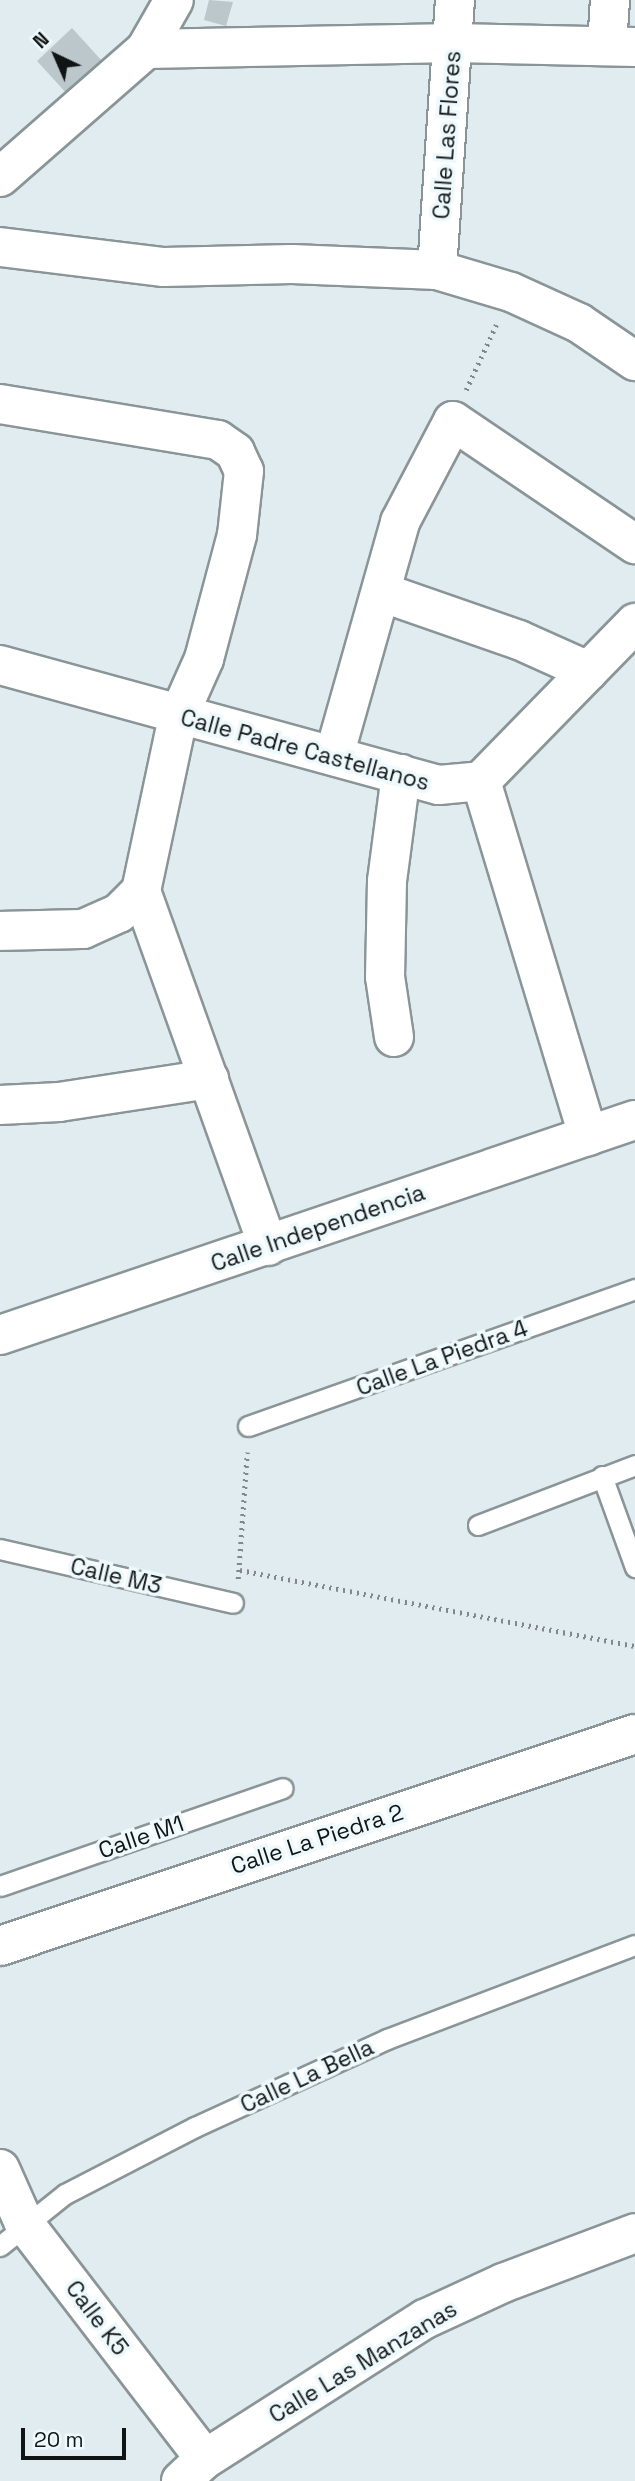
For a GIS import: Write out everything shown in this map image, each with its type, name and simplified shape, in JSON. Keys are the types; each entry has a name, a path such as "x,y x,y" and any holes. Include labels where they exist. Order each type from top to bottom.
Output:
{"street":[{"name":"Calle Las Flores","path":"437,270 455,0"},
{"path":"146,49 454,43 621,46 610,0"},
{"path":"0,177 146,49 170,1"},
{"path":"0,247 164,267 292,264 437,270 511,292 579,323 635,361"},
{"path":"0,404 218,440 235,452 244,471 237,535 204,659 178,717 141,891 268,1246"},
{"path":"334,756 400,522 453,421 635,544"},
{"path":"381,592 519,640 588,671"},
{"path":"587,1136 481,781 635,623"},
{"name":"Calle Padre Castellanos","path":"0,665 178,717 439,785 481,781"},
{"path":"394,1037 385,977 387,881 401,774"},
{"path":"0,931 83,929 119,913 141,891"},
{"path":"0,1105 59,1101 209,1079"},
{"name":"Calle Independencia","path":"0,1335 635,1120"},
{"name":"Calle La Piedra 2","path":"0,1947 635,1734"},
{"name":"Calle K5","path":"0,2169 12,2234 193,2470"},
{"name":"Calle Las Manzanas","path":"193,2470 425,2319 503,2283 635,2233"}],"lane":[{"name":"Calle La Piedra 4","path":"248,1426 635,1289"},
{"path":"478,1525 635,1465"},
{"path":"602,1476 635,1567"},
{"name":"Calle M3","path":"0,1549 233,1603"},
{"name":"Calle M1","path":"0,1886 282,1788"},
{"name":"Calle La Bella","path":"12,2234 65,2194 195,2127 387,2039 635,1945"}],"path":[{"path":"453,421 511,292"},
{"path":"233,1603 240,1570 248,1426"},
{"path":"240,1570 635,1646"}],"building":[{"path":"209,0 233,2 226,26 204,20"},
{"path":"72,28 103,62 68,95 37,61"}]}
